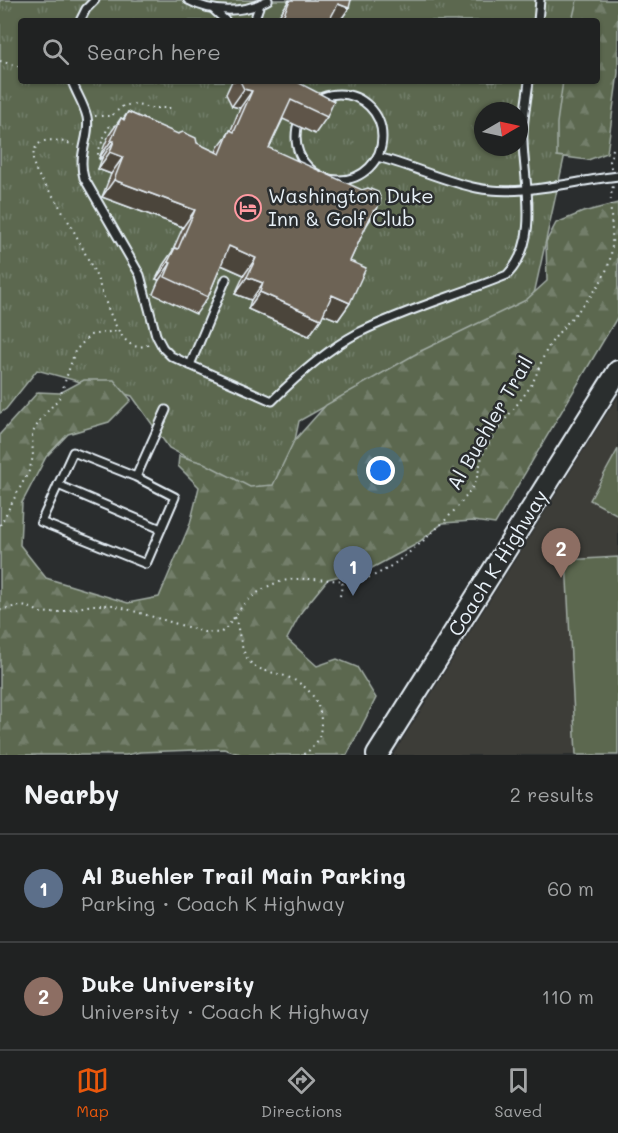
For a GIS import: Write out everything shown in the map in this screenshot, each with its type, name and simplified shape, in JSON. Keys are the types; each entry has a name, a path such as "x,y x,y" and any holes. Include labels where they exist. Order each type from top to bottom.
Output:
{"main road":[{"name":"Coach K Highway","path":"377,755 618,371"}],"lane":[{"path":"82,18 86,9 95,0"},
{"path":"188,0 202,8 214,10 242,9 268,0"},
{"path":"538,18 540,0"},
{"path":"254,18 260,4"},
{"path":"242,9 251,18"},
{"path":"214,10 223,18"},
{"path":"73,84 86,114 87,131 81,167 84,178 140,274 158,339 171,356 272,401 306,368 358,333 404,313 507,275 518,264 525,249 527,188 522,138 529,84"},
{"path":"331,95 352,96 362,101 370,107 380,126 381,147 377,157 371,166 352,178 331,179 321,176 304,162 299,153 296,132 304,112 321,98 331,95"},
{"path":"377,157 406,164 443,180 493,190 560,186 618,176"},
{"path":"190,365 226,279"},
{"path":"136,477 166,410"},
{"path":"73,452 136,477 175,497 146,564 41,522 73,452"},
{"path":"58,485 161,529"}],"path":[{"path":"0,61 18,66"},
{"path":"86,114 107,117 123,106 133,104 150,108 172,108"},
{"path":"108,127 115,123 113,114"},
{"path":"100,160 98,152 108,127 107,117"},
{"path":"83,147 58,140 40,143 36,148 33,164 57,201 94,270 117,331 126,342 139,348 158,339"},
{"path":"612,169 610,161 614,145"},
{"name":"Al Buehler Trail","path":"0,610 30,606 40,613 92,605 113,605 204,632 220,633 229,627 240,609 260,590 276,583 293,579 361,579 382,572 421,544 469,491 476,480 484,453 531,385 549,346 598,289 609,264 614,233 611,194 613,186"},
{"path":"0,525 29,471 33,457 32,434 40,420 60,398 75,351 90,335 117,331"},
{"path":"340,596 343,580"},
{"path":"235,617 241,633 244,656 254,666 298,682 310,690 317,702 321,714 321,735 312,749 302,755"}],"shaded area":[{"path":"618,397 618,755 393,755 602,421"}],"green space":[{"path":"0,0 598,0 595,18 18,18 18,84 580,84 531,308 432,346 299,421 280,512 238,485 169,448 132,396 37,370 6,409 0,413"},
{"path":"577,0 618,0 618,73 607,153 588,160 557,156 557,123 563,84 600,84 600,18 573,18"},
{"path":"618,203 618,316 495,524 473,521 443,523 415,545 372,568 328,579 302,611 287,639 317,666 337,659 357,667 376,698 347,755 242,755 224,749 140,752 126,755 0,755 0,434 38,392 60,393 84,380 114,380 131,400 109,422 68,434 46,457 22,503 20,545 46,578 128,603 159,597 190,524 199,487 178,466 179,456 204,463 250,487 273,485 294,441 326,405 421,351 526,300 547,281 546,242 556,223 583,212"},
{"path":"618,449 618,515 590,500"},
{"path":"618,557 618,755 576,755 566,560"}],"building":[{"path":"290,0 351,0 349,8 338,4 331,18 282,18"},
{"name":"Washington Duke Inn & Golf Club","path":"242,84 301,84 334,101 327,117 291,100 269,148 362,190 368,188 378,192 381,199 350,261 366,268 350,303 332,295 321,319 260,292 263,283 247,277 256,258 229,246 208,297 165,277 171,263 168,262 175,248 178,249 195,210 114,180 123,157 110,152 114,141 111,141 121,118 124,120 128,112 178,134 183,132 196,138 197,143 220,154 230,130 234,132 252,91 244,89"}],"place":[{"name":"Washington Duke Inn & Golf Club","path":"248,208"},
{"name":"Duke University","path":"561,578"},
{"name":"Al Buehler Trail Main Parking","path":"353,596"}]}
